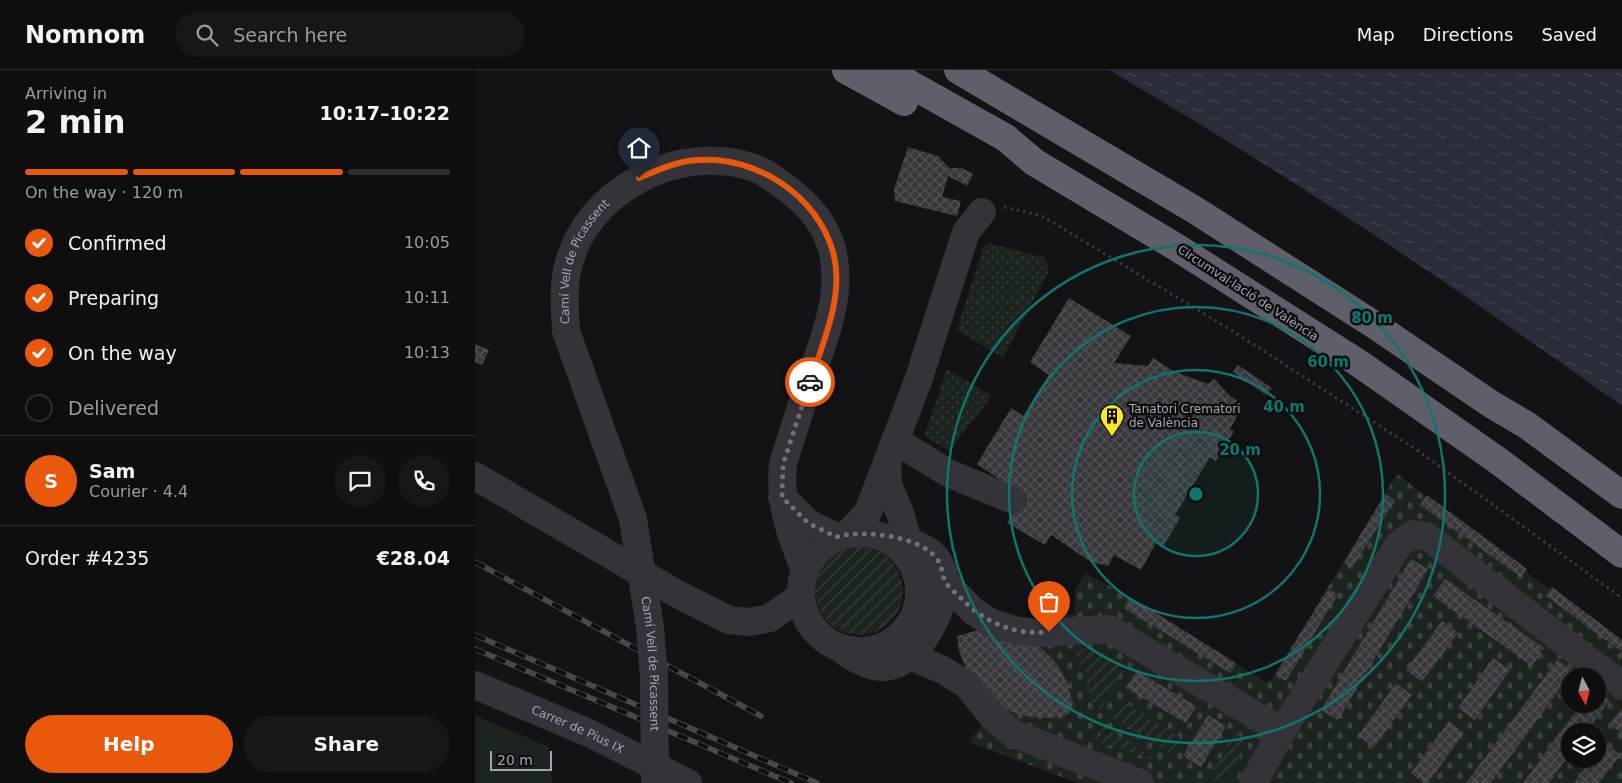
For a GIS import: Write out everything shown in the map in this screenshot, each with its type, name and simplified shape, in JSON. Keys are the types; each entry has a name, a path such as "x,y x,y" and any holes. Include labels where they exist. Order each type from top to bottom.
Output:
{"highway":[{"path":"846,70 996,152 1034,162"},
{"name":"Circumval·lació de València","path":"885,70 1005,138 1034,162 1176,247 1357,362 1497,460 1622,554"},
{"path":"958,70 1195,210 1373,324 1491,404 1528,426 1622,495"},
{"path":"1491,404 1518,437 1622,515"}],"street":[{"name":"Camí Vell de Picassent","path":"677,782 653,677 650,627 633,519 566,331 565,302 567,270 578,241 592,217 639,178 670,165 697,160 724,161 758,169 805,202 820,222 833,252 835,286 832,314 783,464 782,497 803,583"},
{"path":"782,497 808,523 843,535 866,533 909,540 922,546 936,557 944,571 946,583 943,603 922,643 910,656 886,667 874,666 862,662 821,637 811,625 804,611 803,583 812,556 823,545 843,535 868,512 918,381 966,232 982,212"},
{"path":"891,450 1013,500"},
{"path":"835,645 852,650 869,650 886,644 901,634 911,620 917,604 919,586 909,540 888,484 891,450"},
{"path":"475,476 679,595 729,620 750,622 770,618 803,583"},
{"path":"1253,783 1282,731 1399,544 1413,534 1428,537 1622,686"},
{"path":"882,537 907,556 914,569"},
{"path":"946,583 973,611 990,622 1014,630 1035,633 1109,629 1282,731"},
{"path":"910,656 943,670 967,685 991,716 1012,733 1140,783"},
{"name":"Carrer de Pius IX","path":"475,685 589,733 677,782"}],"path":[{"path":"982,212 998,206 1042,216 1215,320 1417,450 1622,598"}],"green space":[{"path":"988,243 1043,257 1049,271 1003,358 957,330 983,248"},
{"path":"947,369 992,396 949,451 924,436"},
{"path":"1397,474 1622,644 1622,783 1078,783 969,742 983,723 962,659 959,636 970,632 989,631 1006,634 1036,644 1035,618 1074,614 1075,590 1085,573 1125,594 1264,681 1271,680"},
{"path":"859,547 876,550 890,560 900,574 903,591 900,608 890,622 876,632 859,635 842,632 828,622 818,608 815,591 818,574 828,560 842,550"},
{"path":"1082,649 1102,653 1125,664 1101,709 1092,704 1085,669 1072,651"},
{"path":"1121,700 1180,737 1170,753 1111,716"},
{"path":"475,715 549,747 552,783 475,783"},
{"path":"1105,727 1164,764 1096,741"},
{"path":"1236,734 1249,742 1224,783 1219,783 1209,777"}],"water":[{"path":"1109,70 1622,70 1622,406 1433,275 1305,190"}],"building":[{"path":"908,147 938,156 949,168 962,168 973,174 967,186 948,176 942,197 961,201 957,216 895,201 894,189"},
{"name":"Tanatori Crematori de València","path":"1069,298 1131,336 1114,363 1148,366 1153,358 1175,372 1208,384 1214,379 1230,396 1243,405 1230,429 1234,431 1216,461 1210,457 1175,515 1180,518 1163,547 1156,543 1141,570 1114,555 1108,566 1091,562 1051,535 1045,545 1007,523 1023,495 977,464 1011,408 1023,416 1049,375 1030,362"},
{"path":"475,344 489,350 482,365 475,362"},
{"path":"1238,365 1272,388 1266,395 1233,372"},
{"path":"1385,494 1395,500 1352,568 1344,563"},
{"path":"1427,495 1527,569 1521,577 1420,505"},
{"path":"1411,559 1428,569 1338,720 1321,710"},
{"path":"1445,579 1544,648 1532,666 1433,596"},
{"path":"1552,587 1622,640 1622,652 1546,596"},
{"path":"1328,589 1338,594 1286,681 1275,675"},
{"path":"1130,597 1236,663 1230,673 1124,608"},
{"path":"1442,621 1458,633 1422,682 1406,670"},
{"path":"991,630 1038,646 1051,657 1061,670 1068,685 1073,704 1069,713 1064,716 1051,718 1023,716 1004,709 969,675 959,651 957,636 975,631"},
{"path":"1493,658 1510,670 1475,720 1458,708"},
{"path":"1557,660 1569,668 1561,668 1561,687 1491,783 1466,783"},
{"path":"1137,671 1196,706 1186,723 1126,688"},
{"path":"1396,683 1412,695 1374,747 1358,736"},
{"path":"1606,697 1610,700 1606,705"},
{"path":"1622,709 1622,734 1609,724"},
{"path":"1574,713 1600,713 1593,723 1567,723"},
{"path":"1208,715 1226,726 1201,767 1183,756"},
{"path":"1449,721 1464,733 1428,783 1424,783 1411,773"},
{"path":"1561,731 1561,766 1549,783 1523,783"},
{"path":"1606,744 1620,755 1599,783 1574,783 1585,768 1606,768"}],"railway":[{"path":"475,562 761,716"},
{"path":"475,635 817,783"},
{"path":"475,649 791,783"}],"way so far":[{"path":"810,382 783,464 782,497 808,523 837,537 849,533 866,533 909,540 922,546 936,557 944,571 946,583 973,611 990,622 1014,630 1035,633 1049,632"}],"place":[{"name":"Tanatori Crematori de València","path":"1112,437"}],"route":[{"path":"639,178 670,165 697,160 724,161 758,169 805,202 820,222 833,252 835,286 832,314 810,382"}]}
